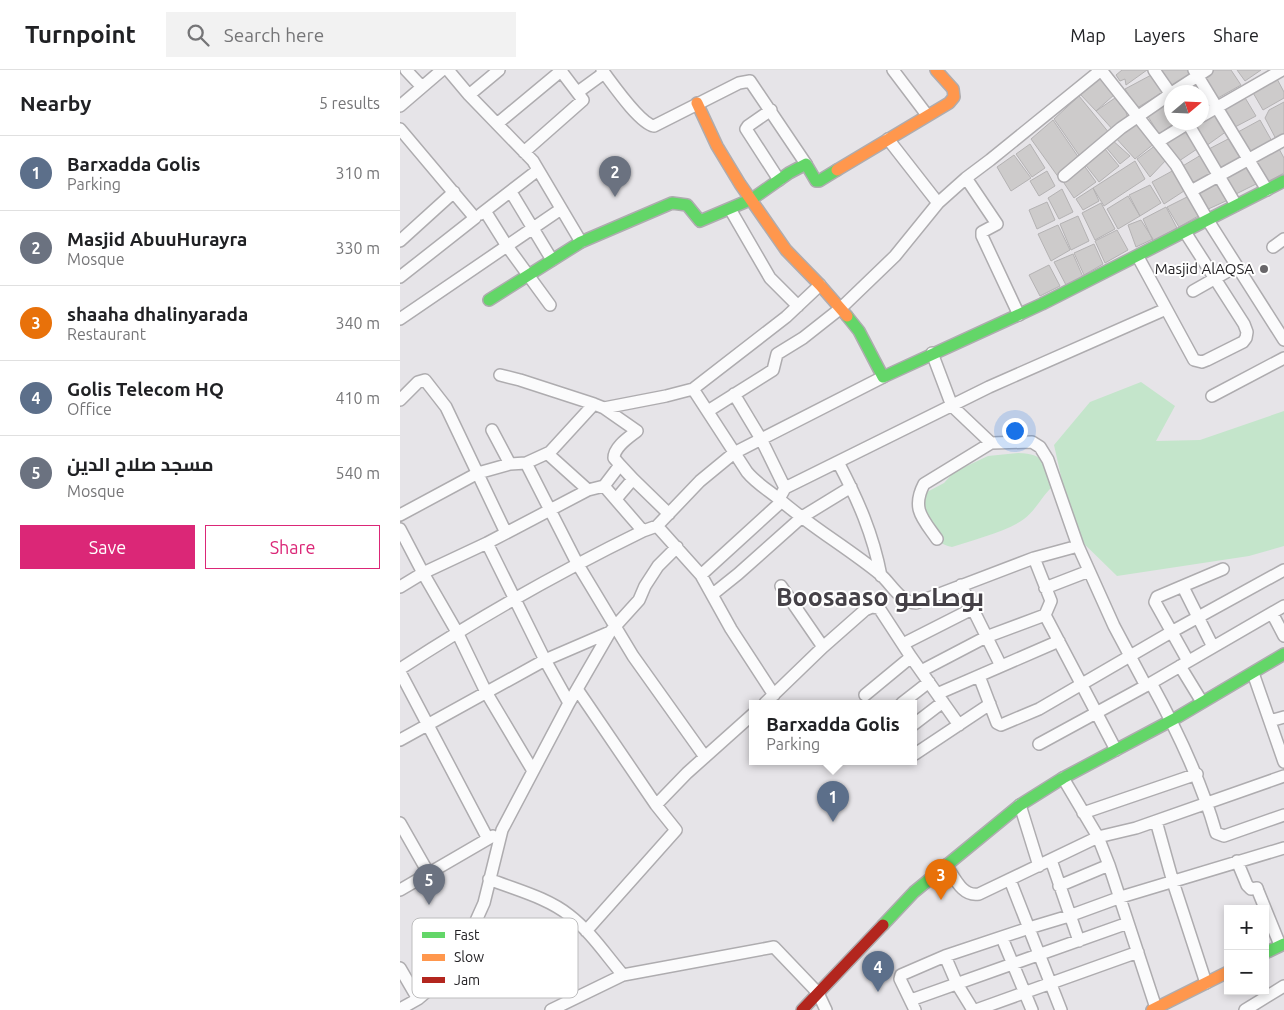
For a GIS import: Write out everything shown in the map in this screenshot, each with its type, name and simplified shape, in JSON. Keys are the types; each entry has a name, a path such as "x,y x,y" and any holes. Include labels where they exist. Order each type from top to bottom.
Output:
{"street":[{"path":"406,70 422,87"},
{"path":"400,106 442,70"},
{"path":"448,70 469,95 532,161 581,242"},
{"path":"469,95 499,70"},
{"path":"497,124 561,70 583,100 524,152"},
{"path":"893,70 927,115"},
{"path":"578,92 603,71 629,105 650,125 655,125 739,83 750,81 771,110 813,177 816,181 819,181 927,115 944,107 954,97 953,89 936,70"},
{"path":"708,411 773,370 777,354 802,338 841,308 895,256 938,203 966,178 1101,70 1176,165 1207,219 1284,340"},
{"path":"1154,70 1165,85"},
{"path":"1209,112 1282,70"},
{"path":"1183,85 1200,72 1217,107 1267,190"},
{"path":"1064,176 1138,115 1164,99"},
{"path":"698,103 717,146 740,184 786,250 841,308 859,331 884,377"},
{"path":"771,110 746,129 779,180"},
{"path":"400,129 475,218"},
{"path":"1158,141 1176,130"},
{"path":"1192,130 1236,205"},
{"path":"888,139 938,203"},
{"path":"1191,191 1284,140"},
{"path":"489,300 581,242 672,203 687,204 700,221 752,199 806,164"},
{"path":"400,277 538,170"},
{"path":"966,178 997,224 982,232 982,236 1019,314"},
{"path":"488,839 400,670 456,632 577,563 643,531 658,526 700,481 734,452 932,353 1019,314 1138,256 1284,181"},
{"path":"402,234 454,192"},
{"path":"511,192 552,260"},
{"path":"400,319 561,209"},
{"path":"730,209 770,278 798,306"},
{"path":"485,211 507,246 550,305"},
{"path":"1138,256 1194,360 1202,362 1243,342 1247,332 1244,324 1184,232"},
{"path":"1273,247 1284,240"},
{"path":"1192,291 1237,266"},
{"path":"400,515 478,473 510,464 526,463 548,454 599,406 666,396 693,389 798,306 820,285"},
{"path":"701,575 780,501 785,488 1021,372 1166,309"},
{"path":"932,353 952,406 991,443"},
{"path":"1212,396 1284,358"},
{"path":"500,375 599,406 637,431 619,446 613,454 614,458 670,514"},
{"path":"400,400 418,382 421,380 427,381 446,407 506,533"},
{"path":"693,389 748,474 780,501 881,576 910,603 916,603 1034,558 1078,546"},
{"path":"734,394 761,439 785,488"},
{"path":"492,430 510,464"},
{"path":"936,539 918,510 918,494 924,484 991,443 1032,442 1040,448 1053,470 1078,546 1114,626 1130,656 1171,720 1197,774 1208,803 1216,833 1224,836 1284,815"},
{"path":"548,454 588,490"},
{"path":"838,462 862,510 875,546 881,576"},
{"path":"526,463 613,629 704,757"},
{"path":"400,586 588,490 604,486 620,465"},
{"path":"616,499 633,479"},
{"path":"604,486 643,531"},
{"path":"712,594 738,574 802,517 851,488"},
{"path":"658,526 701,575 731,629 774,695"},
{"path":"400,529 486,692 533,771"},
{"path":"487,543 545,660 569,703"},
{"path":"477,918 484,903 502,830 569,703 613,629 639,600 645,586 658,566 676,547"},
{"path":"921,671 986,637 1045,615 1051,601 1034,558"},
{"path":"1202,702 1184,664 1173,631 1155,602 1157,597 1223,569"},
{"path":"979,676 997,723 1001,725 1040,709 1173,631 1284,570"},
{"path":"1045,588 1089,571"},
{"path":"961,585 1001,666"},
{"path":"780,586 823,647"},
{"path":"1183,587 1213,647"},
{"path":"1039,744 1148,685 1284,606"},
{"path":"768,700 823,647 865,610 872,607 879,608 959,724"},
{"path":"903,644 972,609"},
{"path":"1272,613 1284,636"},
{"path":"1045,615 1116,750"},
{"path":"400,740 545,660 613,629"},
{"path":"917,721 940,698 979,676 1059,641"},
{"path":"802,1010 910,897 1020,805 1063,778 1171,720 1284,654"},
{"path":"865,695 911,657"},
{"path":"1253,673 1284,762"},
{"path":"906,700 929,682"},
{"path":"577,689 656,805 676,830 586,931"},
{"path":"917,753 990,704"},
{"path":"1270,721 1284,717"},
{"path":"656,805 704,757 749,718"},
{"path":"1083,813 1197,774"},
{"path":"946,865 964,892 972,896 1010,880 1098,837 1136,828 1284,776"},
{"path":"1063,778 1098,837 1121,897 1154,1009 1224,974"},
{"path":"1020,805 1039,866"},
{"path":"1156,821 1173,882 1206,983"},
{"path":"400,823 429,874"},
{"path":"400,890 502,830"},
{"path":"1128,923 1040,956 957,984 913,1005 900,980 901,974 945,956 1121,897 1284,848"},
{"path":"1051,860 1079,941"},
{"path":"1238,861 1247,886 1251,889 1256,888 1258,891 1282,944 1269,951"},
{"path":"1059,886 1109,866"},
{"path":"489,880 554,905 572,918"},
{"path":"1010,880 1060,1010"},
{"path":"578,924 623,976"},
{"path":"1002,938 1032,1010"},
{"path":"578,997 623,976 774,946 818,993 826,1010"},
{"path":"945,956 957,984 974,1010 1138,952"},
{"path":"400,968 412,989"},
{"path":"1252,1008 1283,988"},
{"path":"551,1010 576,998"},
{"path":"400,1009 418,999"}],"green space":[{"path":"1141,382 1175,406 1156,441 1200,440 1284,411 1284,546 1249,556 1117,576 1074,534 1054,445 1090,402"},
{"path":"1018,453 1034,455 1042,461 1052,487 1024,519 990,535 952,547 937,541 926,532 921,523 919,498 944,483 954,472 988,456"}],"building":[{"path":"1122,70 1147,70 1126,85 1125,79 1120,81 1116,75"},
{"path":"1160,70 1190,70 1193,75 1176,85 1169,85"},
{"path":"1211,70 1231,70 1241,85 1218,98 1202,75"},
{"path":"1237,70 1261,70 1245,81"},
{"path":"1153,74 1163,92 1137,108 1125,89"},
{"path":"1101,77 1115,94 1096,111 1080,94"},
{"path":"1276,77 1284,92 1284,98 1263,110 1252,91"},
{"path":"1079,96 1110,134 1081,158 1054,119"},
{"path":"1244,96 1256,116 1235,127 1223,108"},
{"path":"1115,98 1126,112 1128,120 1114,131 1096,111"},
{"path":"1284,102 1284,137 1277,141 1265,118 1269,110"},
{"path":"1164,105 1165,130 1159,134 1147,115"},
{"path":"1217,113 1227,131 1206,146 1196,130 1209,130 1209,117"},
{"path":"1053,120 1079,158 1059,178 1031,139"},
{"path":"1137,120 1155,143 1135,159 1115,137"},
{"path":"1260,120 1273,143 1251,154 1238,132"},
{"path":"1189,130 1200,147 1179,161 1165,143"},
{"path":"1232,137 1245,158 1221,170 1207,150"},
{"path":"1111,139 1130,156 1120,164 1105,146"},
{"path":"1030,144 1045,168 1032,177 1016,154"},
{"path":"1156,145 1167,159 1150,177 1137,159"},
{"path":"1278,147 1284,158 1284,173 1267,182 1255,160"},
{"path":"1105,149 1119,166 1099,182 1084,163"},
{"path":"1014,155 1031,178 1011,191 997,167"},
{"path":"1201,155 1213,174 1192,187 1181,167"},
{"path":"1135,161 1145,179 1104,206 1093,188"},
{"path":"1250,163 1260,182 1236,194 1224,176"},
{"path":"1083,164 1096,182 1074,198 1062,180"},
{"path":"1174,170 1187,189 1164,204 1152,182"},
{"path":"1047,171 1055,186 1039,196 1030,181"},
{"path":"1219,180 1228,200 1204,211 1195,192"},
{"path":"1150,185 1161,203 1140,216 1129,195"},
{"path":"1093,188 1099,201 1083,210 1076,199"},
{"path":"1062,189 1073,212 1059,219 1048,198"},
{"path":"1128,196 1140,216 1118,229 1107,209"},
{"path":"1189,196 1200,215 1179,227 1167,207"},
{"path":"1047,202 1055,220 1037,229 1029,210"},
{"path":"1101,203 1115,229 1095,240 1082,213"},
{"path":"1166,207 1177,228 1153,241 1143,219"},
{"path":"1078,216 1089,241 1071,250 1060,224"},
{"path":"1141,220 1153,239 1136,247 1128,225"},
{"path":"1058,225 1070,250 1051,261 1038,234"},
{"path":"1117,230 1128,250 1105,263 1095,241"},
{"path":"1094,244 1103,264 1084,275 1074,253"},
{"path":"1073,254 1083,277 1066,285 1054,262"},
{"path":"1049,265 1060,286 1040,296 1029,275"}],"traffic: fast":[{"path":"489,300 581,242 672,203 687,205 700,221 752,199 789,173 806,164 816,181 837,170"},
{"path":"847,316 859,331 883,377 1042,304 1284,181"},
{"path":"883,925 914,892 1020,805 1063,778 1176,718 1284,654"},
{"path":"1269,951 1284,944"}],"traffic: slow":[{"path":"837,170 949,103 954,97 953,89 936,70"},
{"path":"697,103 717,146 740,184 786,250 847,316"},
{"path":"1152,1010 1224,974"}],"traffic: jam":[{"path":"802,1010 883,925"}],"place":[{"name":"Masjid AbuuHurayra","path":"615,197"},
{"name":"Masjid AlAQSA","path":"1264,269"},
{"name":"Barxadda Golis","path":"833,822"},
{"name":"shaaha dhalinyarada","path":"941,900"},
{"name":"مسجد صلاح الدين","path":"429,905"},
{"name":"Golis Telecom HQ","path":"878,992"}],"district":[{"name":"Boosaaso بوصاصو","path":"880,597"}]}
